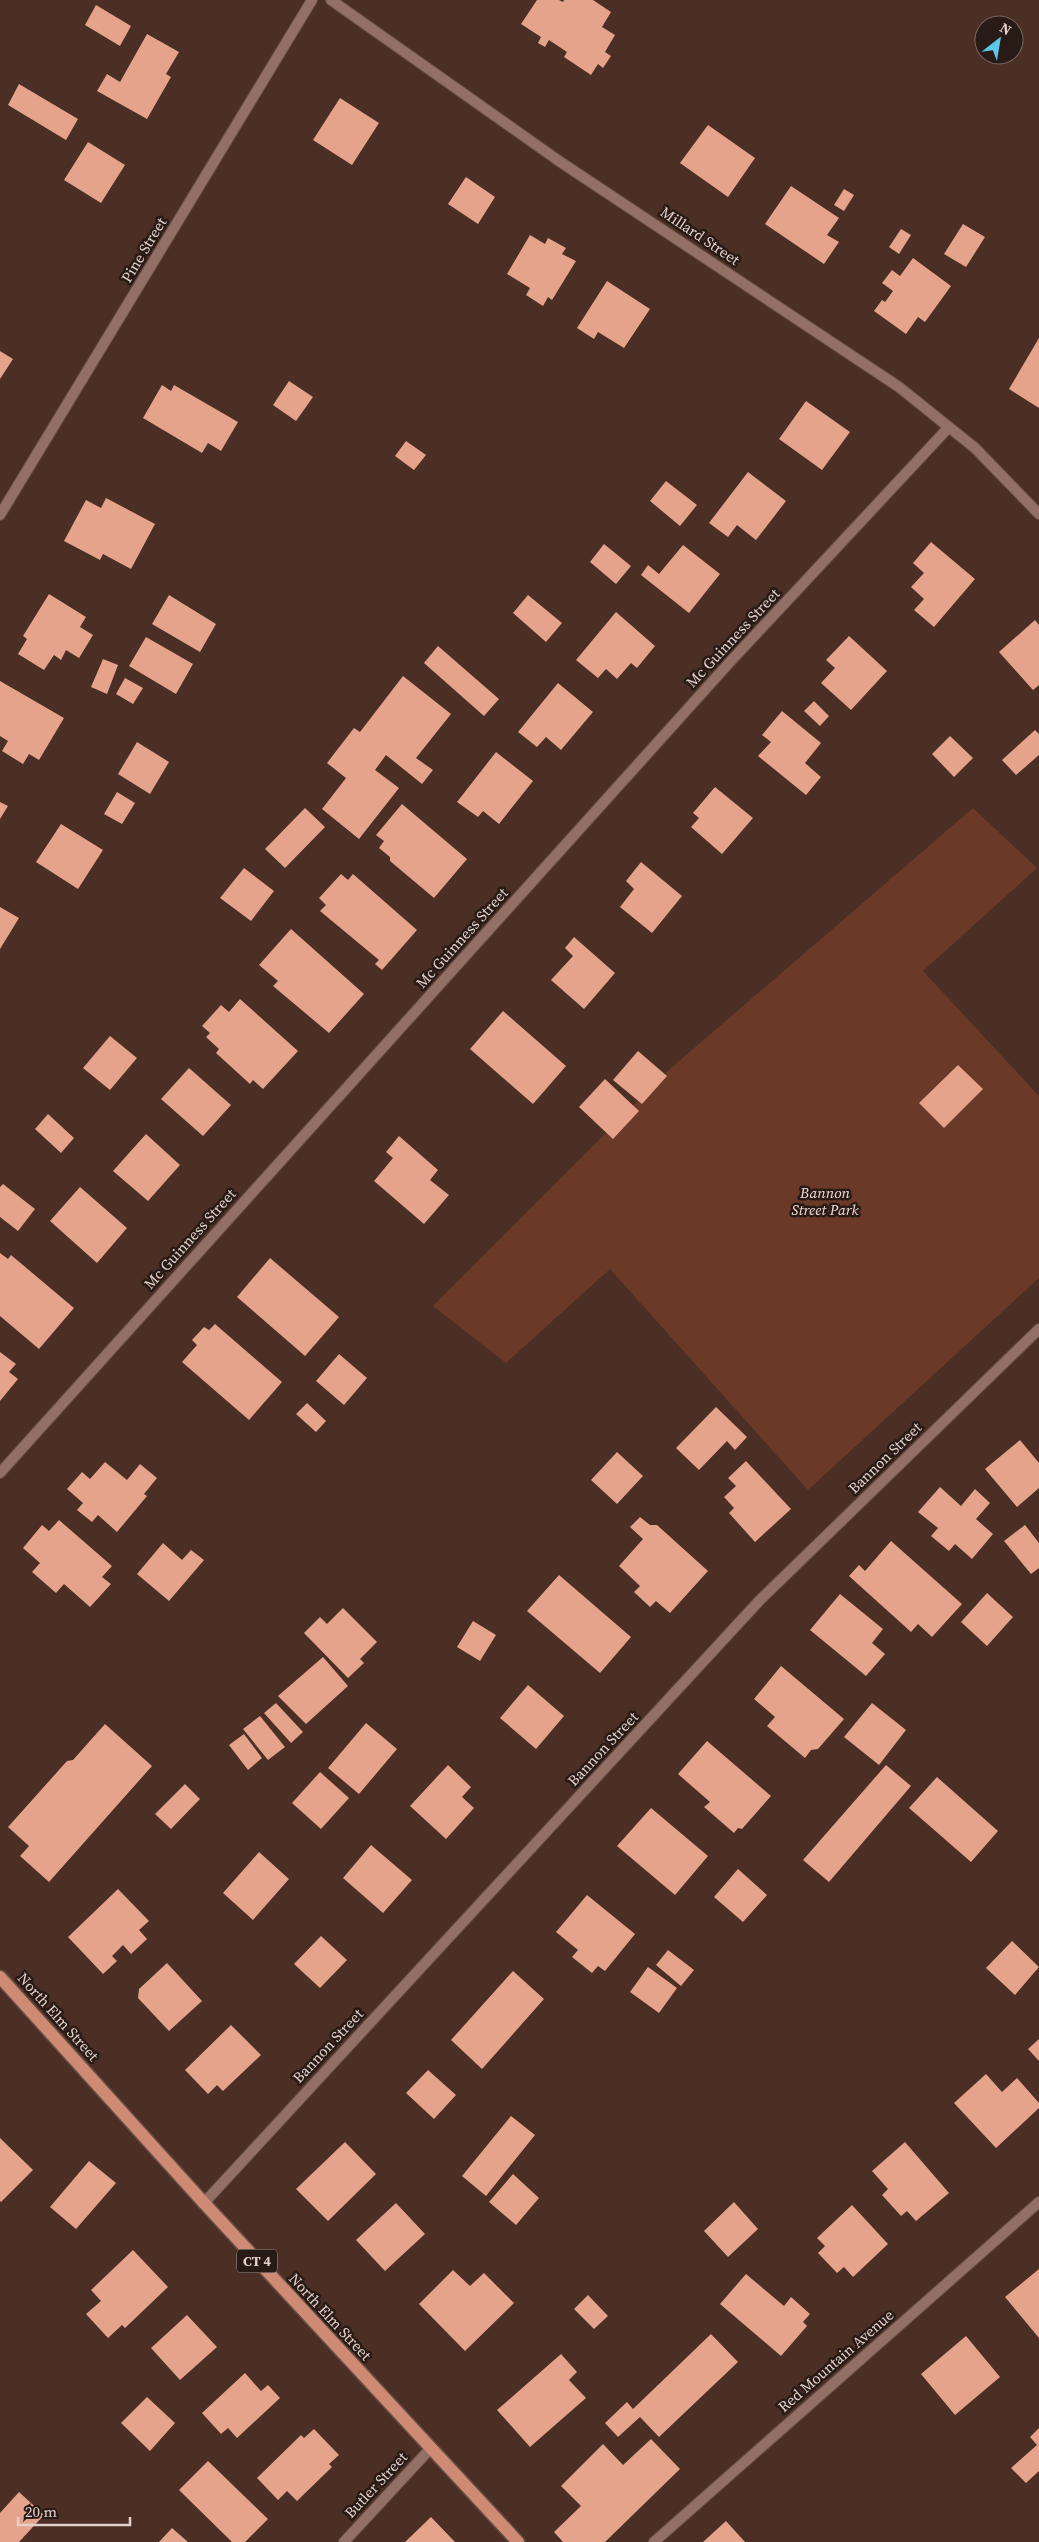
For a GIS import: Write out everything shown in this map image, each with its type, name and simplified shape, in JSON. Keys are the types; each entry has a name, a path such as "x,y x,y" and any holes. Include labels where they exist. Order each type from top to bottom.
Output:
{"main road":[{"name":"North Elm Street","path":"0,1977 204,2203 518,2542"}],"street":[{"name":"Pine Street","path":"0,515 312,0"},
{"name":"Millard Street","path":"331,0 559,161 899,387 975,448 1039,514"},
{"name":"Mc Guinness Street","path":"0,1473 729,663 949,427"},
{"name":"Bannon Street","path":"204,2203 759,1601 1039,1329"},
{"name":"Red Mountain Avenue","path":"654,2542 1039,2202"},
{"name":"Butler Street","path":"344,2542 430,2449"}],"green space":[{"name":"Bannon Street Park","path":"973,808 1037,868 923,971 1039,1096 1039,1278 808,1490 610,1269 506,1363 433,1306 671,1068"}],"building":[{"path":"537,0 559,0 563,2 564,0 593,0 611,12 602,27 615,35 605,52 611,56 603,68 598,64 591,75 564,57 567,52 549,40 545,47 538,43 541,37 521,24"},
{"path":"96,5 131,26 120,46 85,25"},
{"path":"147,34 179,52 166,74 171,77 147,119 97,91 107,74 120,82"},
{"path":"19,84 78,119 66,140 8,105"},
{"path":"340,98 379,123 352,165 313,140"},
{"path":"708,125 755,158 728,197 680,163"},
{"path":"88,142 125,165 101,203 64,180"},
{"path":"466,177 495,197 478,224 448,204"},
{"path":"791,186 839,218 827,235 839,242 824,264 765,224"},
{"path":"844,189 854,195 844,211 834,205"},
{"path":"963,224 985,237 966,267 944,254"},
{"path":"901,229 911,235 899,254 889,247"},
{"path":"530,235 545,244 548,238 566,248 562,254 576,261 552,300 548,297 543,306 526,295 530,288 507,274"},
{"path":"913,258 951,286 925,322 918,317 906,334 874,311 882,300 885,302 893,291 882,283 892,270 900,276"},
{"path":"607,281 650,309 624,348 598,332 594,339 577,328"},
{"path":"1039,338 1039,408 1009,389"},
{"path":"0,351 13,359 0,379"},
{"path":"289,381 313,397 296,421 273,405"},
{"path":"162,385 171,391 174,385 238,422 221,451 208,443 202,453 143,418"},
{"path":"806,401 850,432 822,470 779,439"},
{"path":"406,441 426,455 414,470 395,456"},
{"path":"748,472 786,501 756,540 737,525 728,537 709,523"},
{"path":"666,481 697,505 680,526 650,501"},
{"path":"106,498 155,524 131,569 103,554 100,560 64,541 86,500 101,508"},
{"path":"931,542 975,579 934,627 914,610 924,599 911,587 924,573 913,563"},
{"path":"604,544 631,566 616,584 590,562"},
{"path":"683,545 720,574 689,613 641,575 648,565 659,574"},
{"path":"49,594 86,617 80,627 93,635 79,658 66,650 61,660 54,655 44,670 18,654 27,639 23,636"},
{"path":"169,595 216,624 200,652 152,624"},
{"path":"528,595 562,623 546,642 513,613"},
{"path":"616,612 655,646 637,668 631,663 617,679 606,669 598,678 576,660"},
{"path":"1035,620 1039,625 1039,685 1033,690 999,652"},
{"path":"849,636 887,671 851,710 821,683 835,668 826,660"},
{"path":"146,637 193,664 176,694 129,666"},
{"path":"438,646 499,699 484,716 424,663"},
{"path":"103,659 118,665 107,694 91,687"},
{"path":"403,676 451,714 416,758 433,770 422,784 386,755 375,770 399,788 359,839 322,809 346,778 327,763 354,728 360,732"},
{"path":"125,678 143,688 133,704 116,694"},
{"path":"0,681 64,718 39,760 29,754 23,764 2,751 8,741 0,736"},
{"path":"558,683 593,712 561,750 546,737 537,747 518,732"},
{"path":"814,701 829,716 820,726 804,711"},
{"path":"782,711 821,743 805,763 821,777 806,795 758,756 771,742 762,735"},
{"path":"1035,730 1039,734 1039,755 1016,775 1002,760"},
{"path":"950,736 973,758 954,777 932,754"},
{"path":"137,742 169,762 150,794 118,774"},
{"path":"496,752 533,781 499,824 483,811 478,817 457,802"},
{"path":"715,787 753,818 722,854 691,827 699,818 693,813"},
{"path":"117,792 135,803 122,824 104,814"},
{"path":"0,802 8,806 0,819"},
{"path":"402,804 467,859 434,898 390,861 390,857 379,848 384,841 376,835"},
{"path":"305,808 325,827 285,868 265,849"},
{"path":"61,824 103,850 78,889 36,862"},
{"path":"641,862 682,896 652,933 620,907 634,889 626,881"},
{"path":"244,868 274,891 251,921 220,898"},
{"path":"341,874 348,880 353,874 417,930 382,970 375,964 379,960 320,911 326,905 319,898"},
{"path":"0,907 19,918 0,949"},
{"path":"291,929 364,994 329,1033 273,986 278,981 259,965"},
{"path":"574,937 615,973 584,1009 551,980 573,956 565,948"},
{"path":"240,999 298,1051 263,1089 253,1080 250,1084 216,1053 219,1049 206,1037 210,1033 202,1026 221,1005 229,1012"},
{"path":"503,1011 566,1066 533,1104 470,1049"},
{"path":"110,1036 137,1058 110,1090 83,1068"},
{"path":"638,1051 667,1076 642,1104 613,1080"},
{"path":"958,1065 983,1089 944,1128 919,1103"},
{"path":"189,1068 231,1105 203,1136 161,1099"},
{"path":"605,1079 639,1111 613,1139 579,1107"},
{"path":"48,1114 74,1138 61,1153 35,1129"},
{"path":"146,1134 180,1165 148,1201 113,1171"},
{"path":"399,1136 438,1170 430,1180 449,1195 424,1224 374,1181 393,1158 386,1152"},
{"path":"3,1184 35,1209 18,1231 0,1217 0,1187"},
{"path":"80,1187 127,1228 97,1263 50,1221"},
{"path":"0,1253 8,1259 11,1255 74,1308 39,1349 0,1316"},
{"path":"270,1258 339,1317 305,1356 237,1297"},
{"path":"215,1324 282,1382 249,1420 182,1362 197,1345 192,1340 204,1327 209,1330"},
{"path":"0,1352 16,1364 9,1372 18,1379 0,1401"},
{"path":"339,1354 367,1378 344,1405 316,1381"},
{"path":"307,1403 326,1421 316,1432 296,1414"},
{"path":"716,1407 747,1437 735,1450 727,1441 699,1470 676,1448"},
{"path":"1020,1440 1039,1463 1039,1488 1017,1507 985,1469"},
{"path":"617,1452 643,1476 617,1504 591,1480"},
{"path":"746,1461 791,1509 755,1542 729,1513 734,1508 724,1497 736,1486 728,1478"},
{"path":"105,1462 127,1480 140,1464 157,1478 144,1494 147,1496 117,1532 98,1515 92,1522 77,1510 83,1503 67,1489 82,1472 90,1479"},
{"path":"940,1487 961,1506 975,1489 990,1503 976,1519 993,1534 972,1559 955,1544 949,1551 931,1536 938,1528 918,1512"},
{"path":"640,1517 650,1525 657,1525 708,1571 670,1613 656,1601 650,1607 634,1592 640,1586 619,1566 643,1539 630,1527"},
{"path":"59,1520 112,1566 102,1577 111,1584 90,1607 64,1584 56,1593 32,1572 40,1563 23,1548 42,1525 49,1531"},
{"path":"1025,1525 1039,1543 1039,1568 1031,1574 1004,1541"},
{"path":"891,1541 962,1604 932,1637 918,1624 911,1632 849,1576 859,1565 865,1571"},
{"path":"163,1543 182,1560 191,1550 204,1560 169,1601 137,1574"},
{"path":"559,1575 631,1637 600,1673 527,1611"},
{"path":"987,1593 1013,1617 987,1646 961,1622"},
{"path":"840,1594 883,1629 872,1643 885,1654 866,1676 810,1630"},
{"path":"343,1608 377,1642 360,1659 364,1663 348,1678 304,1633 320,1617 327,1624"},
{"path":"473,1621 496,1635 480,1661 457,1647"},
{"path":"323,1657 348,1686 306,1724 278,1696"},
{"path":"781,1666 844,1719 818,1749 811,1750 805,1758 767,1726 775,1717 754,1699"},
{"path":"528,1685 564,1716 536,1749 500,1718"},
{"path":"276,1703 303,1732 291,1743 264,1713"},
{"path":"872,1703 906,1730 879,1765 844,1737"},
{"path":"260,1716 285,1747 268,1760 243,1729"},
{"path":"366,1723 397,1749 359,1794 328,1768"},
{"path":"105,1724 152,1766 49,1882 20,1856 29,1846 8,1827 67,1761 73,1760"},
{"path":"244,1734 262,1758 248,1770 229,1745"},
{"path":"707,1741 771,1796 742,1829 738,1828 734,1833 704,1807 710,1802 678,1774"},
{"path":"448,1765 471,1787 462,1797 474,1808 446,1839 410,1806"},
{"path":"886,1765 911,1786 829,1882 803,1860"},
{"path":"320,1772 349,1798 321,1829 292,1803"},
{"path":"937,1777 998,1831 971,1862 909,1808"},
{"path":"185,1784 200,1799 171,1829 155,1814"},
{"path":"651,1808 708,1856 675,1895 617,1846"},
{"path":"371,1845 412,1880 383,1913 343,1878"},
{"path":"259,1852 289,1879 253,1920 223,1893"},
{"path":"738,1869 767,1895 743,1922 714,1897"},
{"path":"118,1889 149,1921 139,1930 147,1939 131,1954 123,1945 112,1956 117,1961 103,1974 68,1937"},
{"path":"587,1895 635,1934 605,1971 598,1966 592,1973 572,1957 578,1950 556,1932"},
{"path":"321,1936 347,1960 320,1988 294,1964"},
{"path":"1012,1941 1039,1967 1015,1995 986,1968"},
{"path":"668,1950 694,1970 681,1986 656,1965"},
{"path":"167,1963 202,2001 169,2031 138,1998 139,1989"},
{"path":"648,1967 677,1988 659,2013 630,1992"},
{"path":"513,1971 544,1999 482,2069 451,2040"},
{"path":"231,2025 261,2055 223,2091 217,2085 208,2094 185,2070"},
{"path":"1039,2039 1039,2061 1028,2049"},
{"path":"428,2070 456,2095 434,2119 406,2093"},
{"path":"986,2074 1002,2092 1017,2078 1039,2103 1039,2108 996,2148 954,2103"},
{"path":"511,2116 535,2135 486,2196 462,2176"},
{"path":"0,2138 33,2170 1,2202 0,2201"},
{"path":"345,2142 376,2174 328,2221 296,2189"},
{"path":"905,2142 949,2193 916,2221 907,2211 901,2216 882,2195 888,2189 872,2171"},
{"path":"89,2161 116,2183 76,2229 50,2207"},
{"path":"513,2174 539,2198 516,2225 489,2202"},
{"path":"734,2202 758,2229 728,2257 704,2231"},
{"path":"396,2203 425,2234 385,2271 356,2240"},
{"path":"852,2205 888,2244 853,2277 844,2267 837,2273 818,2253 825,2246 817,2238"},
{"path":"133,2250 168,2287 125,2328 122,2325 108,2338 86,2314 101,2301 91,2290"},
{"path":"1039,2269 1039,2338 1005,2297"},
{"path":"453,2270 470,2286 484,2273 514,2303 465,2351 419,2304"},
{"path":"746,2274 784,2306 791,2297 810,2314 803,2322 807,2326 781,2356 720,2304"},
{"path":"588,2295 608,2316 594,2329 574,2309"},
{"path":"187,2315 217,2347 180,2380 151,2348"},
{"path":"711,2334 738,2362 659,2437 640,2417 618,2437 605,2423 627,2402 633,2409"},
{"path":"966,2336 1000,2377 955,2415 921,2374"},
{"path":"561,2354 577,2372 569,2380 586,2398 530,2447 497,2410"},
{"path":"245,2373 261,2391 268,2385 280,2398 237,2438 228,2428 221,2434 202,2413"},
{"path":"147,2397 175,2423 150,2451 121,2423"},
{"path":"1039,2428 1039,2471 1026,2483 1011,2468 1037,2445 1030,2437"},
{"path":"314,2429 339,2455 329,2464 332,2467 297,2501 287,2491 278,2500 257,2478 301,2435 304,2438"},
{"path":"651,2439 680,2469 605,2542 563,2542 554,2532 581,2506 561,2486 603,2444 623,2465"},
{"path":"208,2461 268,2519 245,2542 232,2542 179,2490"},
{"path":"19,2492 44,2515 19,2542 0,2542 0,2513"},
{"path":"431,2517 455,2542 405,2542"},
{"path":"726,2521 745,2542 703,2542"},
{"path":"172,2528 188,2542 159,2542"}]}
